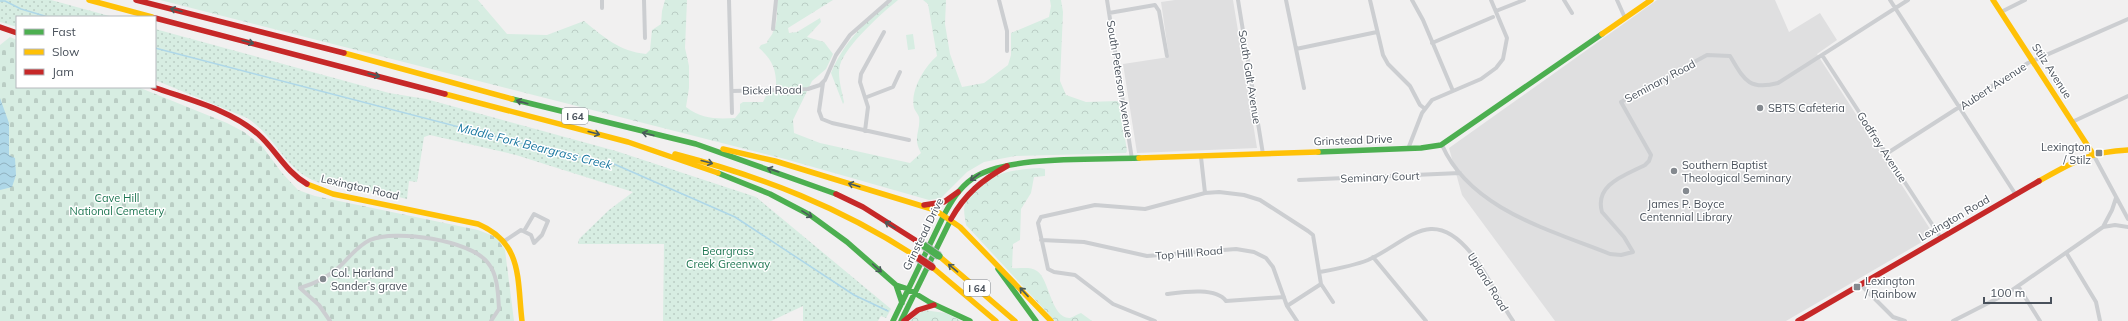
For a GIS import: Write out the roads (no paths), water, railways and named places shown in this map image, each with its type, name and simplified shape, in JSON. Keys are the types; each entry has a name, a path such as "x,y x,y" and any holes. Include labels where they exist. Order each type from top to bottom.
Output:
{"main road":[{"path":"89,0 148,16"},
{"name":"I 64","path":"136,0 353,55 531,104 696,144 827,190 863,207 939,256 1015,321"},
{"name":"Grinstead Drive","path":"903,321 912,291 944,215 958,192 981,172 993,167 1037,162 1408,149 1442,145 1651,0"},
{"name":"Stilz Avenue","path":"1993,0 2093,154"},
{"name":"I 64","path":"156,18 740,171 790,188 862,222 917,257 954,284 996,321"},
{"path":"0,27 16,33"},
{"name":"Lexington Road","path":"155,88 245,124 264,140 291,173 310,186 332,194 478,224 496,231 506,240"},
{"path":"696,144 774,161 920,205 944,215 951,219 989,256 1051,321"},
{"path":"642,146 758,188 794,206 847,242 896,285 912,291 935,305 970,321"},
{"name":"Lexington Road","path":"1798,321 2078,159 2093,154 2128,150"},
{"name":"Grinstead Drive","path":"893,321 902,303 912,291 951,219 971,189 987,177 1010,165"},
{"path":"920,205 944,202 958,192"},
{"path":"506,240 513,257 522,321"},
{"path":"989,256 1036,321"},
{"path":"896,285 902,303"},
{"path":"903,321 913,311 922,307 935,305"}],"street":[{"path":"602,0 602,8"},
{"path":"644,0 645,38"},
{"path":"730,0 732,113"},
{"path":"773,29 776,0"},
{"path":"890,0 850,35 836,55 823,83 819,111 822,119 865,131 909,140"},
{"path":"999,0 1007,31 1007,51"},
{"name":"South Peterson Avenue","path":"1107,0 1132,159"},
{"name":"South Galt Avenue","path":"1238,0 1263,154"},
{"path":"1286,0 1304,88"},
{"path":"1370,0 1383,55 1388,64 1410,86 1420,105 1424,108"},
{"path":"1412,0 1423,20 1453,91"},
{"path":"1408,149 1424,108 1436,98 1471,84 1492,72 1503,59 1507,38 1492,0"},
{"path":"1496,11 1524,0"},
{"path":"1564,0 1572,13"},
{"path":"1616,0 1625,18"},
{"path":"1890,0 2016,194"},
{"path":"1822,55 1908,0"},
{"path":"2001,12 2025,0"},
{"path":"1109,13 1155,5 1158,8 1167,56"},
{"path":"1432,43 1493,16"},
{"name":"Aubert Avenue","path":"1886,154 2033,61 2128,19"},
{"path":"865,131 868,115 866,98 860,80 861,74 884,32"},
{"path":"1296,49 1377,32"},
{"name":"Seminary Road","path":"1442,145 1460,173 1474,188 1500,206 1533,223 1610,254 1621,255 1633,252 1624,237 1602,212 1602,196 1610,184 1645,165 1649,161 1651,155 1621,102 1712,54 1730,56 1745,81 1756,85 1778,83 1822,55"},
{"name":"Godfrey Avenue","path":"1822,55 1941,238"},
{"path":"866,98 892,88 900,72"},
{"name":"Bickel Road","path":"732,91 808,89 823,83"},
{"path":"2072,122 2128,96"},
{"path":"2093,154 2128,219"},
{"path":"1200,157 1205,193"},
{"name":"Seminary Court","path":"1299,180 1460,173"},
{"path":"1155,321 1113,304 1075,275 1048,270 1041,240 1039,221 1044,216 1103,205 1145,210 1205,193 1219,192 1254,197 1308,231 1315,243 1322,284 1332,302"},
{"path":"1953,321 2018,286 2067,254 2103,227 2112,210 2116,198"},
{"path":"506,240 521,230 524,232 531,235 534,243 542,234 548,221 534,214 524,232"},
{"path":"2103,227 2115,225 2128,227"},
{"name":"Upland Road","path":"1320,272 1361,263 1416,232 1434,230 1448,233 1462,244 1479,264 1513,321"},
{"path":"330,321 319,305 300,288 336,270 368,241 395,235 451,244 463,247 481,256 492,269 497,286 499,309 491,321"},
{"name":"Top Hill Road","path":"1041,240 1084,242 1148,256 1246,250 1262,256 1271,263 1287,306 1297,321"},
{"path":"2067,254 2096,302 2100,321"},
{"path":"1373,257 1426,321"},
{"path":"1287,306 1322,284"},
{"path":"1861,285 1892,319 1905,321"},
{"path":"2018,286 2040,321"},
{"path":"1167,294 1209,292 1216,293 1226,301 1284,297"},
{"path":"1959,319 1965,321"}],"water":[{"path":"0,98 9,123 9,155 15,158 16,175 12,187 0,190"}],"waterway":[{"name":"Middle Fork Beargrass Creek","path":"0,1 5,1 21,9 45,16"},
{"name":"Middle Fork Beargrass Creek","path":"156,48 559,153 614,164 735,217 854,295 888,311"}],"place":[{"name":"SBTS Cafeteria","path":"1760,108"},
{"name":"Lexington / Stilz","path":"2099,153"},
{"name":"Southern Baptist Theological Seminary","path":"1674,171"},
{"name":"James P. Boyce Centennial Library","path":"1686,191"},
{"name":"Col. Harland Sander’s grave","path":"323,279"},
{"name":"Lexington / Rainbow","path":"1857,287"}],"park label":[{"name":"Cave Hill National Cemetery","path":"117,204"},
{"name":"Beargrass Creek Greenway","path":"728,257"}]}
